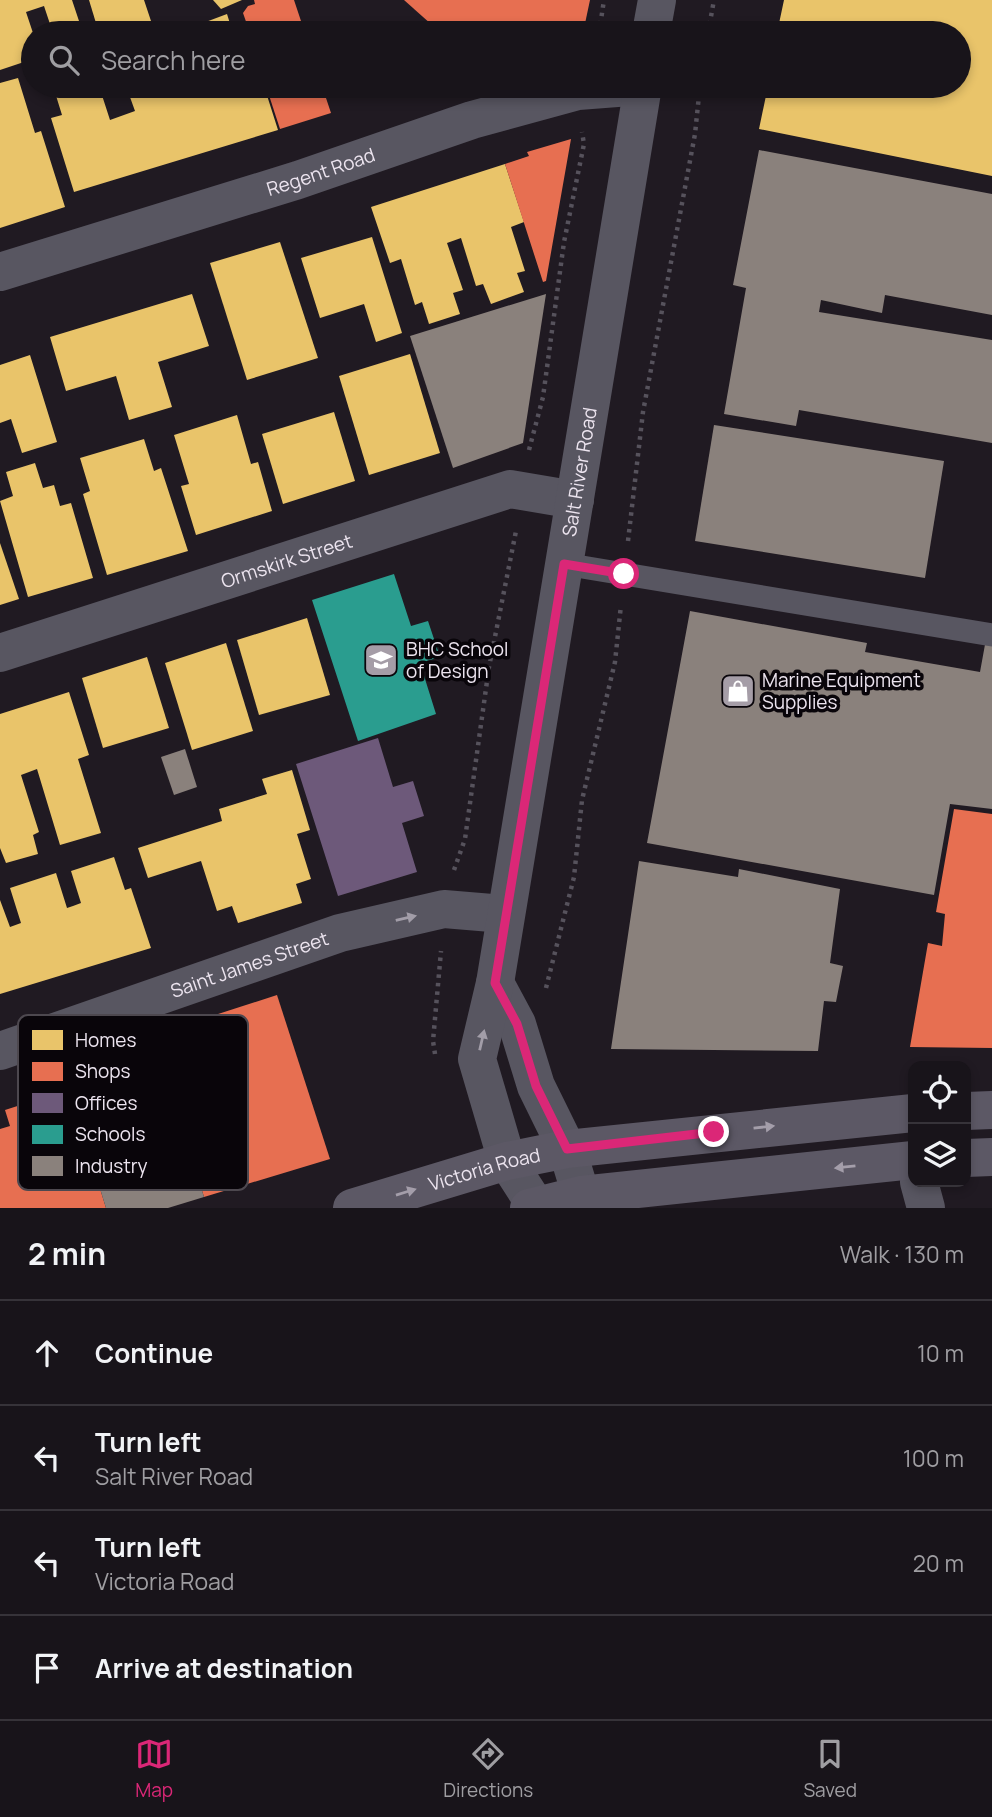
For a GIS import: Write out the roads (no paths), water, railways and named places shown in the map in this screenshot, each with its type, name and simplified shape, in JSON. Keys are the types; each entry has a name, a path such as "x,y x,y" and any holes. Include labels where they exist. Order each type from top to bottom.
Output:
{"main road":[{"path":"971,1111 992,1110"},
{"name":"Victoria Road","path":"352,1208 507,1161 567,1149 908,1113"},
{"path":"971,1158 992,1157"},
{"path":"535,1207 908,1159"}],"street":[{"path":"654,21 657,0"},
{"name":"Regent Road","path":"0,272 298,180 472,120 556,98"},
{"name":"Salt River Road","path":"535,1207 507,1161 477,1059 495,983 641,98"},
{"name":"Ormskirk Street","path":"0,653 510,489 575,500"},
{"name":"Saint James Street","path":"104,1015 340,933 448,910 505,914"},
{"path":"495,983 517,1024 536,1086 567,1149 582,1201"},
{"name":"Saint James Street","path":"0,1051 18,1045"},
{"path":"920,1187 926,1208"}],"lane":[{"path":"564,564 992,635"}],"place":[{"name":"BHC School of Design","path":"381,660"},
{"name":"Marine Equipment Supplies","path":"738,691"}]}
